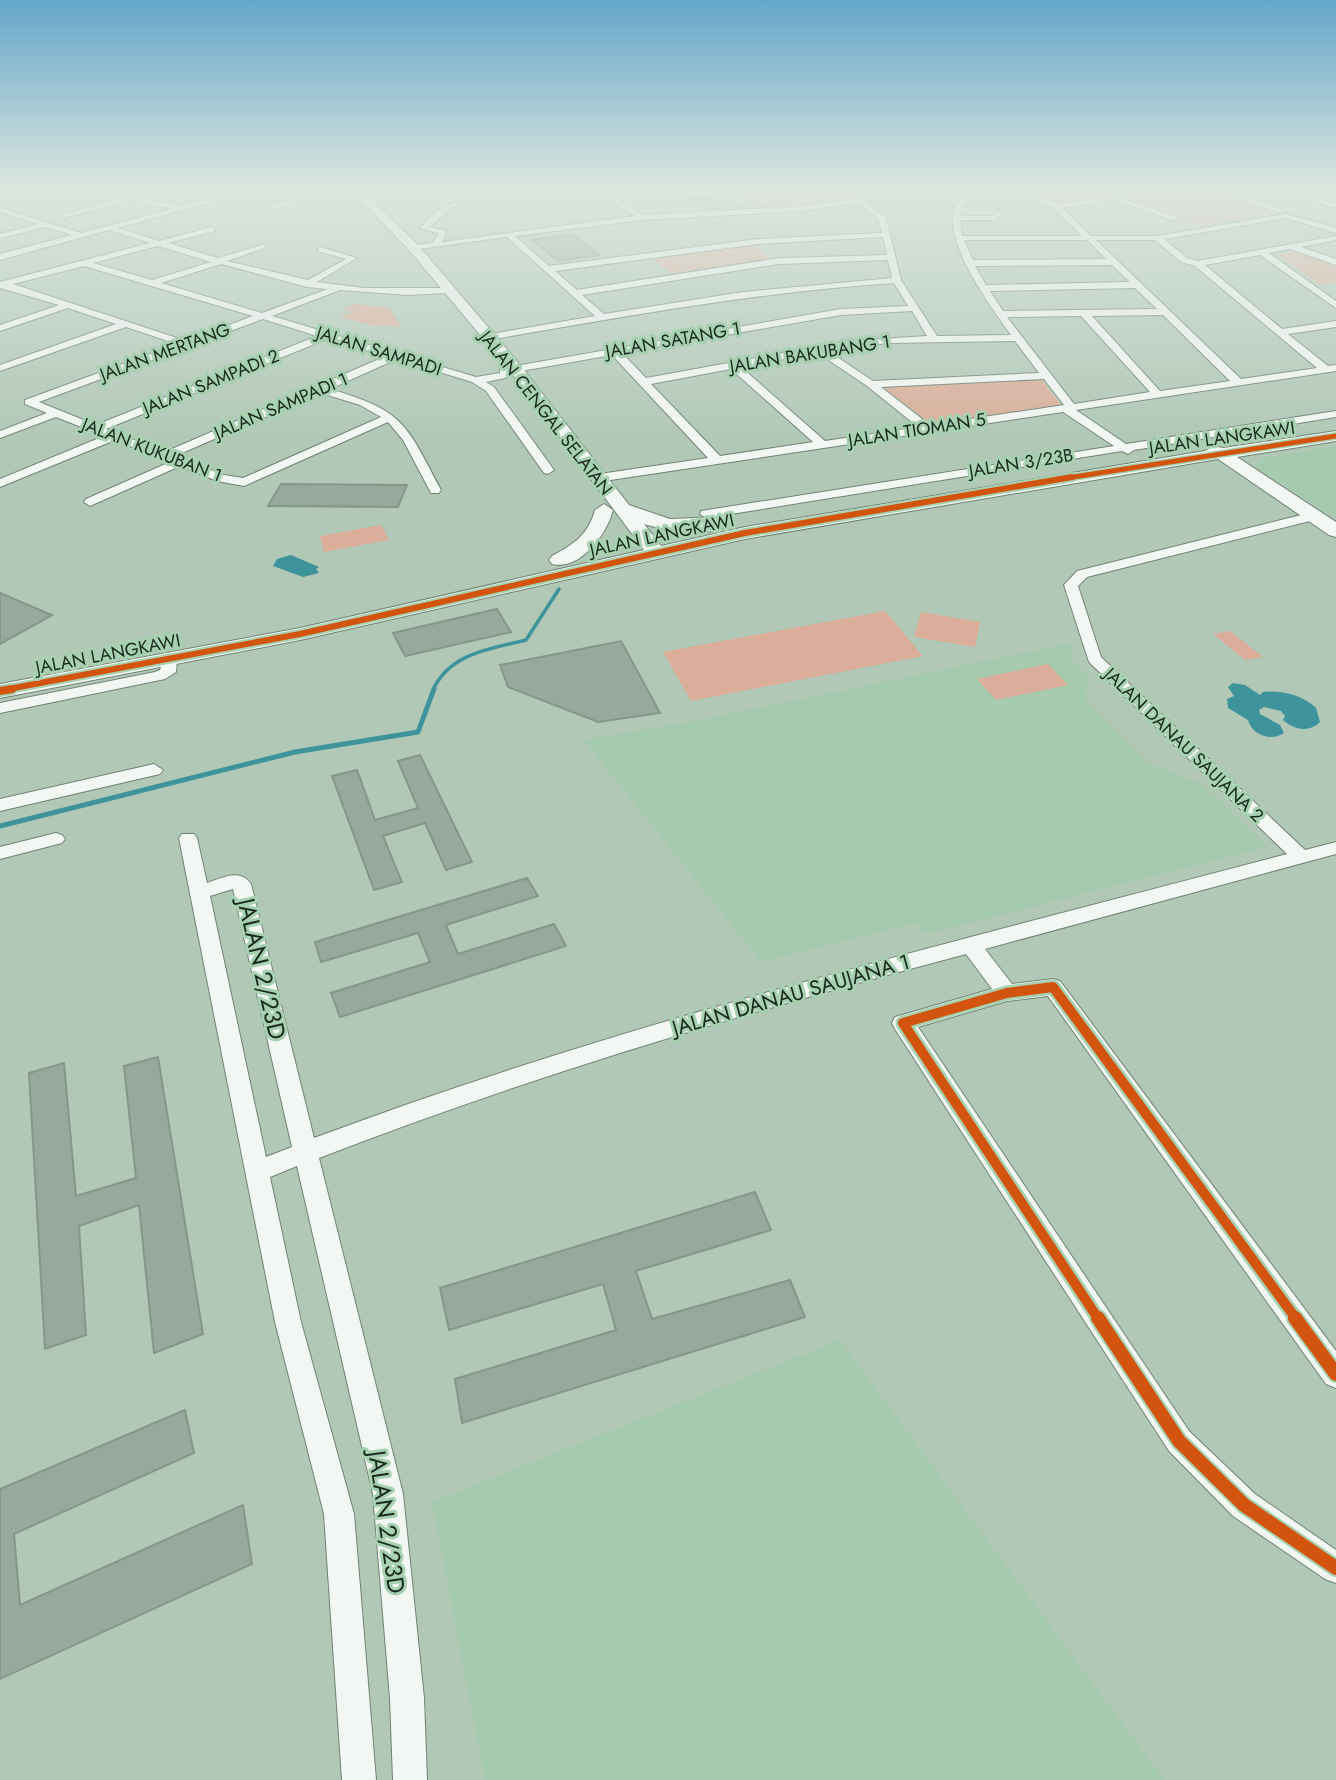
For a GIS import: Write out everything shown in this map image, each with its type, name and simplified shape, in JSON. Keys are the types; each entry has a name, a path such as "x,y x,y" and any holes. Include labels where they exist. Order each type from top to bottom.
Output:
{"street":[{"path":"2,284 45,272"},
{"name":"JALAN SAMPADI","path":"114,272 476,380 490,389 548,470"},
{"path":"147,282 180,272"},
{"path":"263,272 307,284 410,292 443,290"},
{"path":"307,284 328,272"},
{"name":"JALAN CENGAL SELATAN","path":"428,272 597,478 612,509"},
{"path":"551,272 603,318"},
{"path":"575,293 708,272"},
{"path":"895,272 897,280 933,338"},
{"path":"973,272 1068,407 1128,450"},
{"path":"1122,272 1238,382"},
{"path":"1207,272 1278,332 1330,369"},
{"path":"1290,272 1336,305"},
{"path":"488,337 747,293 807,285 897,280"},
{"path":"2,284 187,344"},
{"path":"983,288 1135,285"},
{"name":"JALAN MERTANG","path":"29,402 340,287"},
{"path":"1314,289 1325,288"},
{"name":"JALAN CENGAL SELATAN","path":"443,290 488,337 509,372 642,549"},
{"path":"0,328 69,305"},
{"name":"JALAN SATANG 1","path":"509,372 841,312 915,308"},
{"path":"1002,314 1163,312"},
{"path":"1084,313 1157,394"},
{"path":"0,368 126,324"},
{"path":"1278,332 1336,324"},
{"name":"JALAN SAMPADI 2","path":"95,429 327,335"},
{"name":"JALAN BAKUBANG 1","path":"644,382 819,349 887,340 1019,338"},
{"path":"819,349 871,384 927,428"},
{"path":"614,351 717,460"},
{"name":"JALAN SAMPADI 1","path":"166,456 396,356"},
{"path":"734,366 822,444"},
{"name":"JALAN TIOMAN 5","path":"597,478 1330,369"},
{"name":"JALAN SAMPADI","path":"476,380 509,372"},
{"path":"871,384 1047,376"},
{"path":"320,389 357,401 390,417 401,429 435,491"},
{"name":"JALAN KUKUBAN 1","path":"29,402 221,478 244,482 390,417"},
{"path":"0,435 56,413"},
{"name":"JALAN 3/23B","path":"706,514 1128,450 1336,414"},
{"name":"JALAN LANGKAWI","path":"0,675 559,560 745,533 1221,447 1336,423"},
{"path":"0,483 114,436"},
{"name":"JALAN LANGKAWI","path":"0,691 300,634 642,549 735,521 1128,450 1186,446 1283,446 1336,436"},
{"path":"1249,472 1246,460 1251,454 1283,446"},
{"path":"1221,447 1249,472 1336,531"},
{"path":"90,502 179,461"},
{"path":"559,560 594,537 612,509 660,525 686,527 735,521"},
{"name":"JALAN DANAU SAUJANA 2","path":"1301,857 1094,659 1071,585 1082,574 1313,516"},
{"path":"0,708 159,676 168,673 169,659"},
{"path":"0,805 154,770"},
{"path":"188,838 200,892"},
{"path":"0,853 56,839"},
{"name":"JALAN DANAU SAUJANA 1","path":"256,1171 602,1048 970,944 1336,848"},
{"name":"JALAN 2/23D","path":"359,1780 339,1514 288,1322 200,892 236,881 241,884 388,1494 407,1698 410,1780"},
{"path":"970,944 1007,993"},
{"path":"1336,1374 1053,987 1007,993 903,1023 1178,1441 1244,1505 1336,1568"}],"shaded area":[{"path":"1301,272 1336,272 1336,283 1319,285"},
{"path":"354,304 389,308 401,326 375,326 340,317 353,312 343,309"},
{"path":"1040,378 1061,405 931,424 883,387"},
{"path":"1336,446 1336,518 1256,468 1259,459"},
{"path":"381,525 389,540 324,552 320,536"},
{"path":"885,611 923,656 691,701 663,652"},
{"path":"921,612 980,622 975,647 914,637"},
{"path":"1230,631 1263,657 1245,660 1213,634"},
{"path":"1067,644 1074,650 1071,659 1088,676 1085,700 1148,763 1201,784 1269,847 925,934 916,923 761,962 584,740 695,721"},
{"path":"1048,664 1068,685 996,700 977,679"},
{"path":"840,1340 1164,1780 485,1780 432,1502"}],"water":[{"path":"291,555 319,567 316,569 319,573 303,577 273,566 277,559"},
{"path":"1233,683 1245,685 1260,695 1263,692 1277,692 1298,697 1316,708 1320,722 1311,728 1297,728 1283,720 1285,716 1281,711 1264,707 1259,710 1260,714 1280,725 1284,733 1273,737 1263,736 1253,730 1248,720 1228,708 1227,699 1234,696 1228,687"}],"building":[{"path":"281,484 407,485 398,507 268,506"},
{"path":"0,593 52,615 0,644"},
{"path":"497,609 511,632 405,656 393,633"},
{"path":"621,641 660,713 598,722 508,687 500,665"},
{"path":"420,755 472,862 446,870 425,823 383,836 402,882 374,890 332,776 357,770 375,820 418,808 398,761"},
{"path":"527,878 538,896 446,925 458,954 554,924 566,946 340,1017 331,993 430,962 418,933 321,962 315,942"},
{"path":"158,1057 203,1334 154,1353 139,1205 79,1226 86,1335 45,1349 29,1073 64,1063 76,1196 136,1178 124,1066"},
{"path":"755,1192 771,1230 636,1271 652,1319 790,1280 805,1317 462,1423 455,1379 616,1330 603,1284 449,1330 440,1288"},
{"path":"185,1410 194,1453 14,1534 20,1605 243,1505 252,1564 0,1679 0,1489"}],"waterway":[{"path":"433,690 440,678 460,660 485,650 526,640 559,589"},
{"path":"0,826 295,752 418,732 434,689"}],"cycle path":[{"path":"0,691 300,634 745,533 1027,484 1336,436"},
{"path":"1336,1374 1053,987 1007,993 903,1023 1179,1441 1244,1505 1336,1568"}]}
